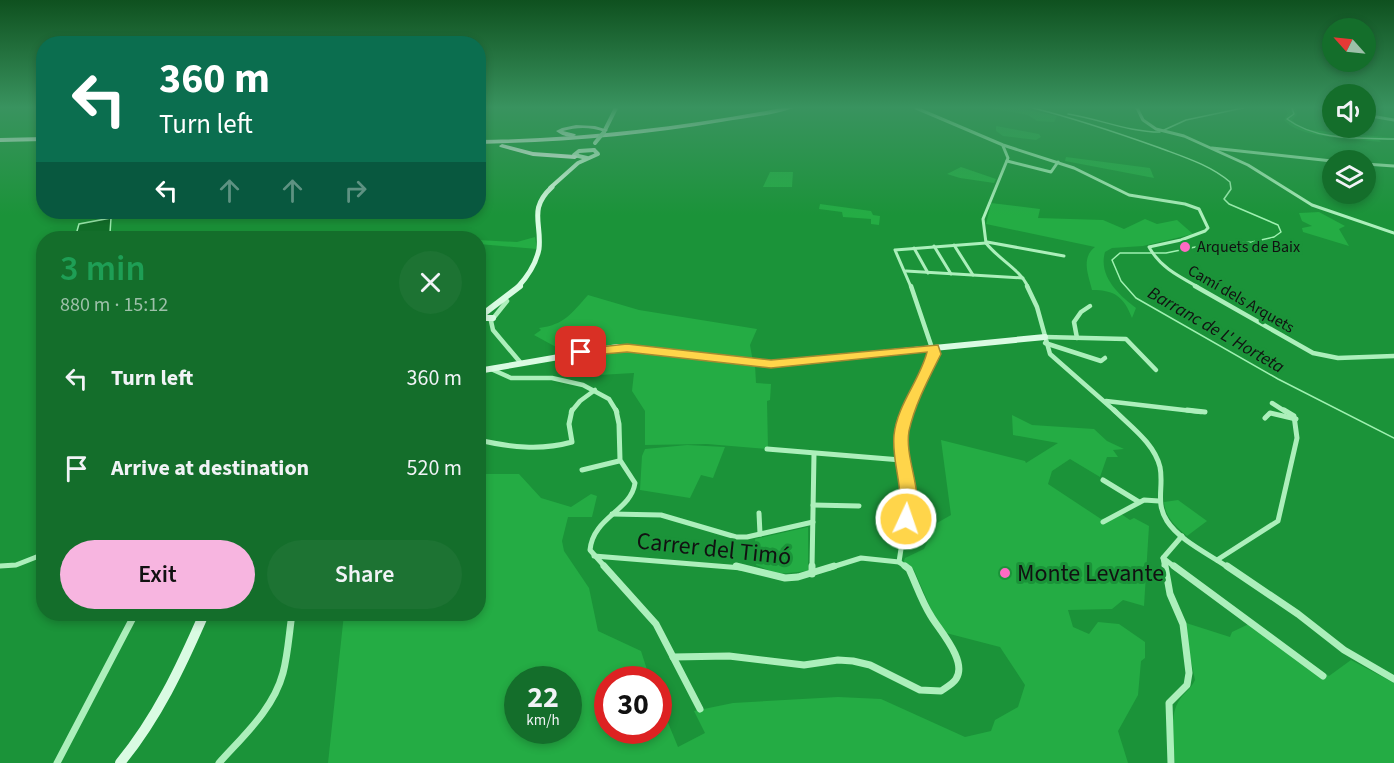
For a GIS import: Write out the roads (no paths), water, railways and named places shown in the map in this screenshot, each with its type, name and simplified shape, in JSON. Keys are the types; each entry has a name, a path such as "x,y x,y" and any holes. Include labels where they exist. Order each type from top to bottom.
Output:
{"highway":[{"path":"486,144 539,154 577,158"},
{"path":"551,144 539,145 533,149 540,153 577,158"}],"street":[{"path":"520,362 493,330 493,318 532,269 540,249 536,210 542,196 577,158 595,144"},
{"path":"594,150 596,144"},
{"name":"Camí dels Arquets","path":"1000,144 1074,168 1129,195 1193,206 1202,212 1208,228 1181,240 1149,247 1151,253 1161,264 1190,285 1313,353 1338,358 1394,356"},
{"path":"1200,144 1253,168 1312,205 1394,233"},
{"path":"1003,145 1008,157 983,219 986,242 994,254 1023,278 1037,308 1050,354 1106,401 1142,435 1155,452 1161,475 1159,501 1168,523 1182,536 1298,614 1344,650 1394,679"},
{"path":"1209,148 1322,160"},
{"path":"577,158 590,158 598,154 594,150 586,150"},
{"path":"1025,165 1035,155"},
{"path":"1007,161 1051,172 1058,162"},
{"path":"1376,165 1394,166"},
{"path":"674,657 729,656 804,665 837,660 853,661 870,665 920,690 941,691 956,679 958,671 955,655 946,636 931,616 909,569 899,562 909,497 900,446 906,417 934,354 906,271 895,250 986,242 1064,256"},
{"path":"954,245 973,275"},
{"path":"934,246 951,274"},
{"path":"914,248 928,273"},
{"path":"906,271 1023,278"},
{"path":"486,313 507,300"},
{"path":"1077,338 1074,322 1081,312 1090,306"},
{"path":"486,316 493,318"},
{"path":"486,370 616,347 771,364 933,347 1077,338 1126,339 1156,369"},
{"path":"1045,340 1101,361 1105,358"},
{"path":"490,369 508,378 562,379 595,390 614,405 619,420 619,461 634,480 634,485 612,514 596,530 590,542 594,556 656,624 700,709"},
{"path":"486,442 503,446 538,447 572,442 567,426 569,415 574,405 595,390"},
{"path":"1106,401 1205,412"},
{"path":"1217,560 1278,521 1297,438 1296,419 1290,412 1272,403"},
{"path":"1265,418 1270,413 1296,419"},
{"path":"767,449 901,460"},
{"path":"812,574 814,454"},
{"path":"582,470 619,461"},
{"path":"1103,480 1139,502"},
{"path":"1103,522 1139,502 1159,501"},
{"path":"813,505 859,506"},
{"path":"759,513 760,534"},
{"path":"612,514 661,514 736,537 813,522"},
{"path":"1163,558 1182,536"},
{"name":"Carrer del Timó","path":"594,556 735,566 785,578 812,574 861,558 899,562"},
{"path":"0,566 16,565 36,557"},
{"path":"1163,558 1323,676"},
{"path":"1163,558 1170,594 1183,624 1189,674 1187,685 1169,703 1171,763"},
{"path":"57,763 131,621"},
{"path":"120,763 160,708 182,667 201,621"},
{"path":"219,763 258,721 275,695 284,664 291,621"}],"waterway":[{"name":"Barranc de L' Horteta","path":"1146,144 1205,166 1222,176 1230,182 1231,189 1224,199 1229,204 1278,225 1281,232 1274,237 1252,242 1215,243 1166,253 1120,253 1112,260 1121,281 1136,298 1278,379 1394,438"}],"place":[{"name":"Arquets de Baix","path":"1185,247"},
{"name":"Monte Levante","path":"1005,573"}]}
